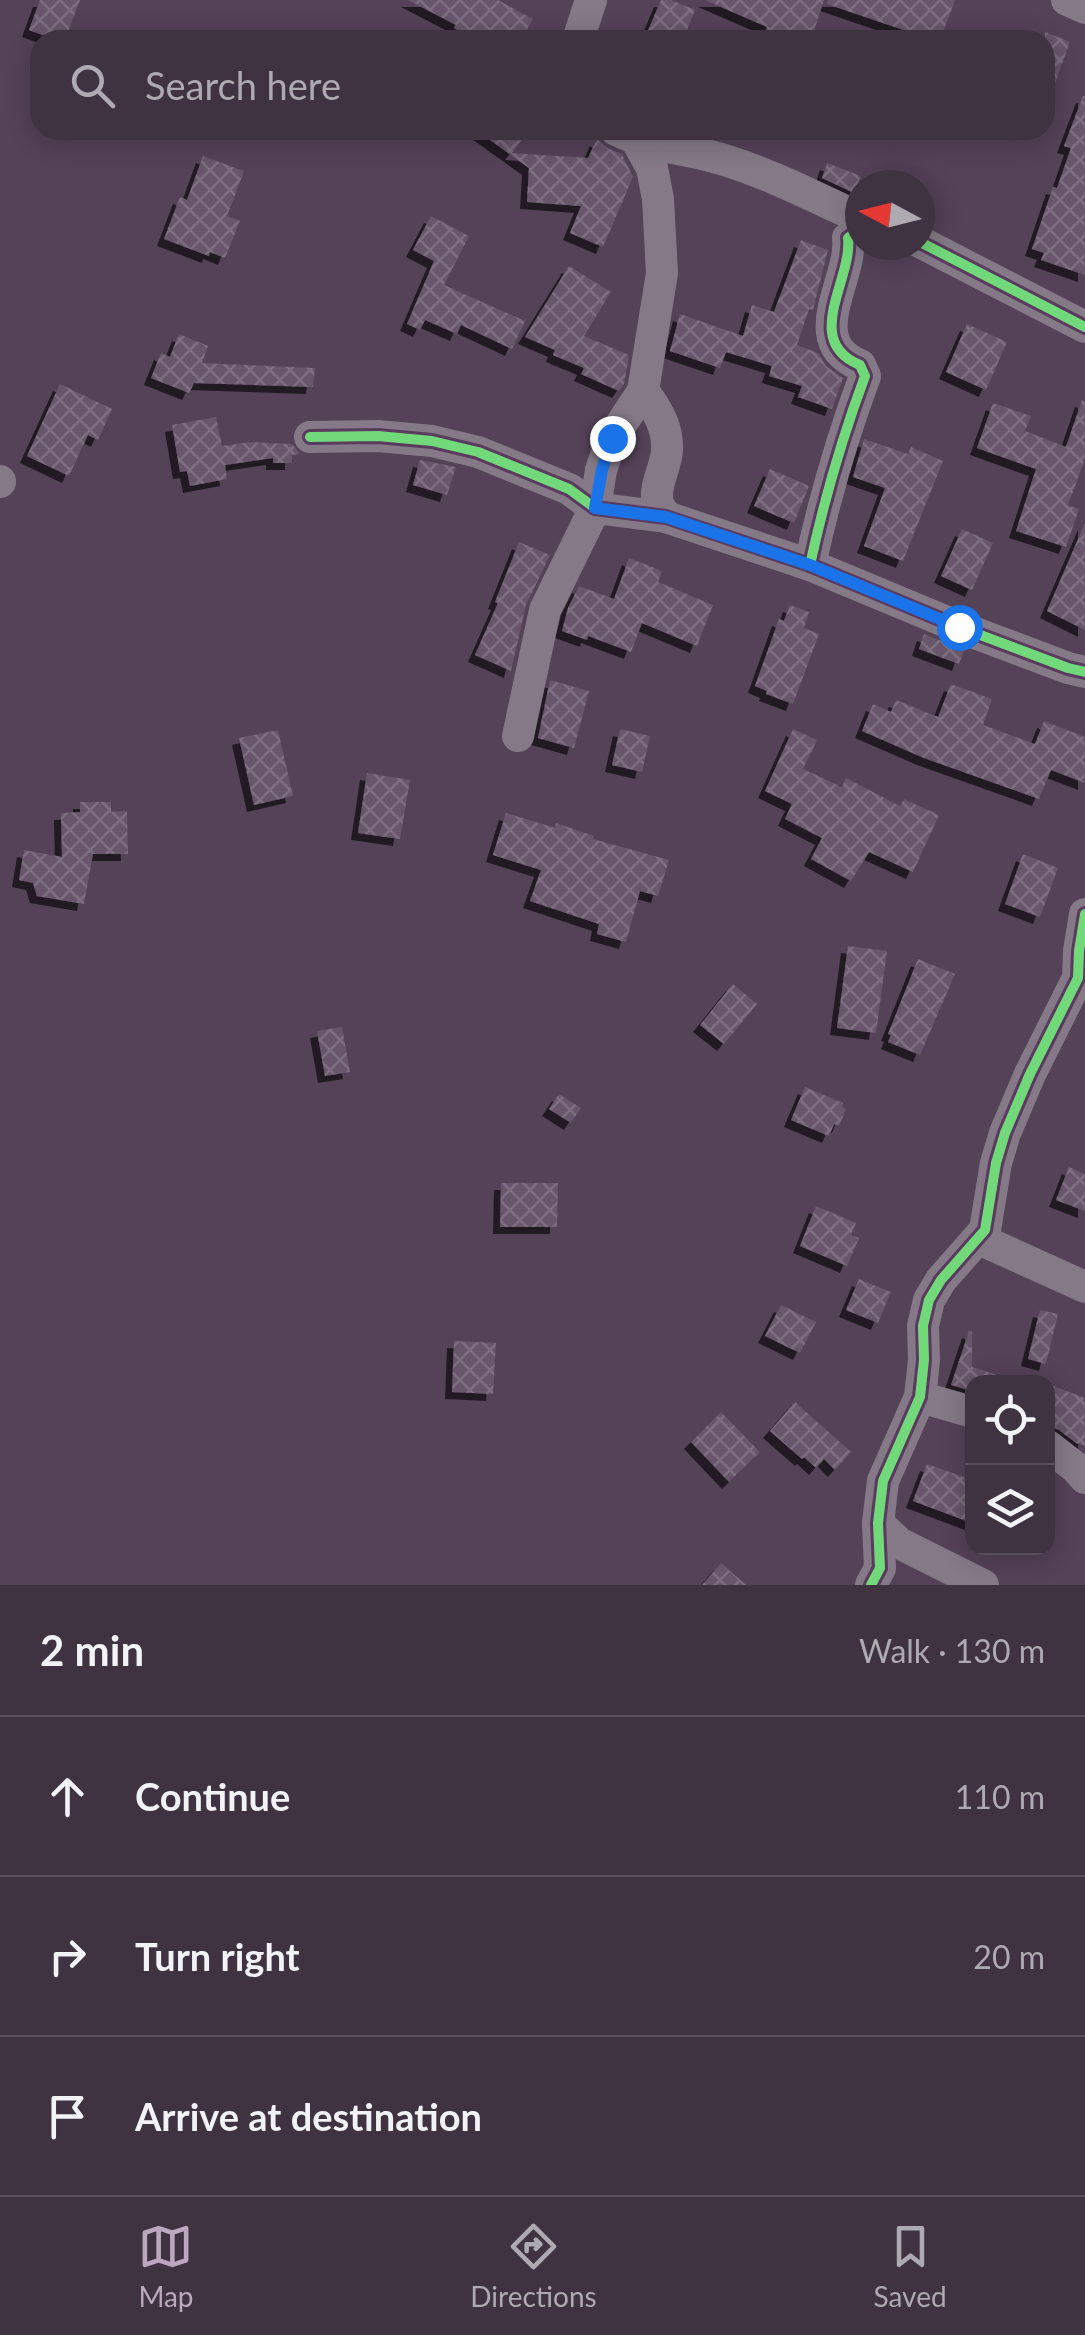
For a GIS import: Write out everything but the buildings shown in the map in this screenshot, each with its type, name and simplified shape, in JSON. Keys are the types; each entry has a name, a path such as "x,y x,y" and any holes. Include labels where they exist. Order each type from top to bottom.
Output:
{"street":[{"path":"581,30 591,0"},
{"path":"1067,0 1085,8"},
{"path":"518,736 545,610 595,508 612,438 643,391 662,273 652,168 630,140"},
{"path":"646,140 716,157 845,211"},
{"path":"935,250 1085,327"},
{"path":"810,565 841,439 865,376 860,365 837,349 832,318 847,260"},
{"path":"643,391 658,413 668,450 658,490 658,503 666,517"},
{"path":"310,437 378,436 432,441 478,452 569,489 595,508 666,517 810,565 959,627 1085,672"},
{"path":"871,1585 880,1568 878,1523 883,1480 920,1397 923,1326 929,1300 941,1280 985,1230 996,1163 1006,1133 1030,1074 1081,980 1079,950 1085,914"},
{"path":"979,1239 1085,1287"},
{"path":"920,1397 965,1410"},
{"path":"1055,1451 1085,1478"},
{"path":"878,1523 899,1543 983,1585"}],"cycle path":[{"path":"935,250 1085,327"},
{"path":"810,565 834,469 865,376 860,365 843,354 834,341 834,308 846,260"},
{"path":"310,437 378,436 432,441 478,452 569,489 595,508 666,517 810,565 959,627 1085,672"},
{"path":"871,1585 880,1568 878,1523 883,1481 920,1397 923,1326 929,1300 941,1280 985,1230 1005,1133 1078,978 1085,914"}],"route":[{"path":"612,438 595,508 666,517 810,565 959,627"}]}
